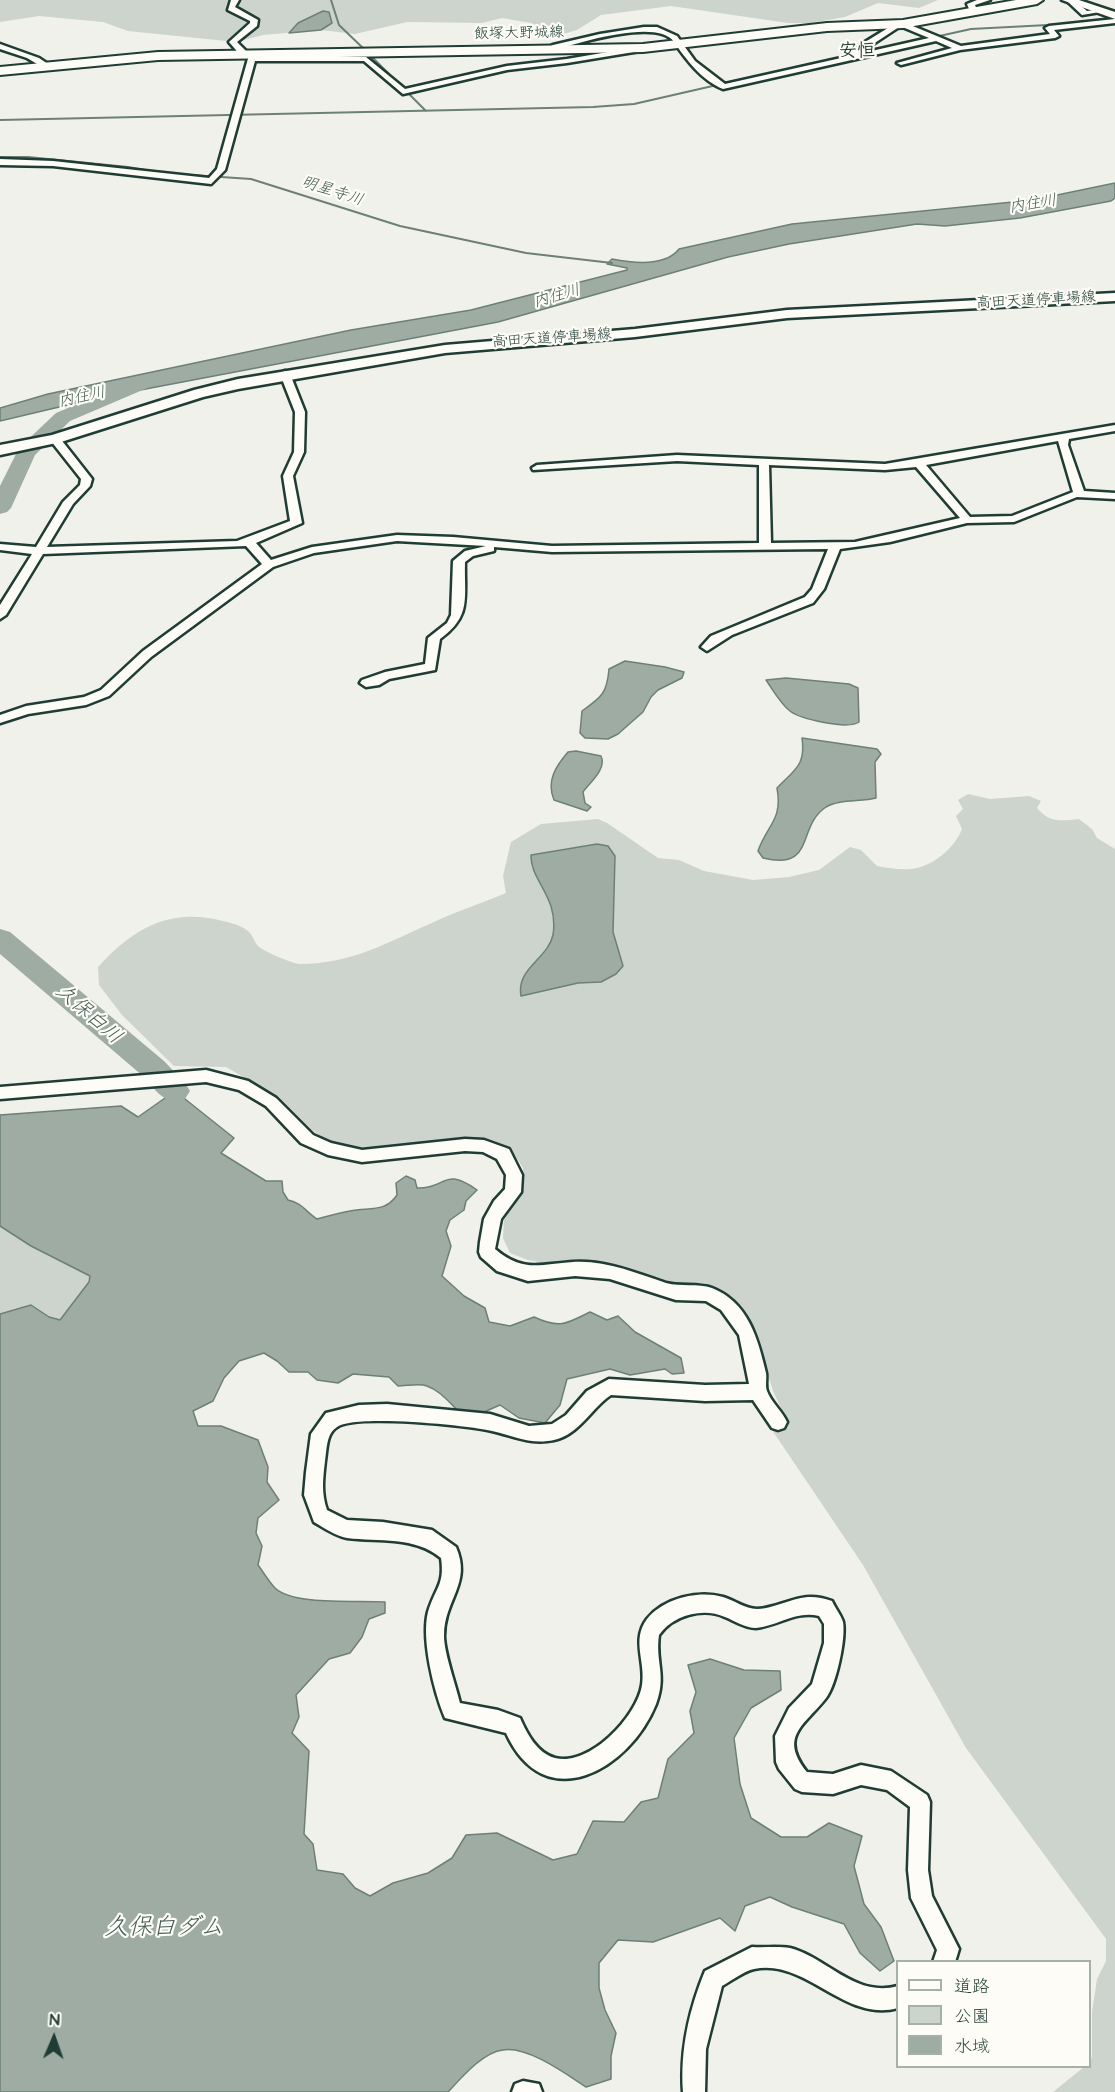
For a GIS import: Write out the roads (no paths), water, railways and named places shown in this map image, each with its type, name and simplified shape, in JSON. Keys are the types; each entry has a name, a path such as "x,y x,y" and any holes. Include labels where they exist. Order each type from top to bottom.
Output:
{"main road":[{"name":"飯塚大野城線","path":"0,71 124,58 643,48 827,27 899,25 1037,0"},
{"path":"1069,1 1115,16"},
{"name":"高田天道停車場線","path":"0,450 55,439 199,393 285,374 445,348 635,333 787,314 1115,297"}],"street":[{"path":"235,0 231,8 254,20 254,24 233,42 250,56 366,58 403,92 507,68 589,58 643,48"},
{"path":"974,12 971,4 986,0"},
{"path":"901,63 960,48 1055,36 1049,28 1115,21"},
{"path":"855,55 899,25 960,48"},
{"path":"548,50 574,41 648,28 669,33 692,63 723,87 934,37"},
{"path":"0,46 20,55 36,57 47,66"},
{"path":"0,162 83,167 138,175 211,181 220,170 250,56"},
{"path":"0,547 38,551 249,542 296,523 288,476 299,452 300,412 285,374"},
{"path":"537,468 678,458 872,467 919,463 1115,428"},
{"path":"1064,436 1063,445 1079,494"},
{"path":"0,615 69,502 84,486 87,479 55,439"},
{"path":"764,462 765,547"},
{"path":"919,463 967,520"},
{"path":"0,720 26,710 86,701 105,693 147,654 268,565 312,550 397,538 453,540 552,549 836,545 890,539 967,520 1014,519 1079,494 1115,496"},
{"path":"249,542 268,565"},
{"path":"707,647 715,639 728,632 809,600 815,595 828,556 836,545"},
{"path":"366,683 375,682 386,676 431,667 434,638 455,621 461,557 505,546"},
{"path":"0,1093 206,1076 243,1085 262,1096 271,1102 307,1139 328,1149 362,1156 465,1145 484,1146 503,1154 514,1175 513,1192 498,1205 488,1224 487,1252 503,1266 528,1274 575,1269 610,1272 676,1293 708,1294 727,1305 747,1332 758,1376 758,1392 778,1422"},
{"path":"758,1392 705,1393 609,1387 593,1396 572,1421 555,1432 529,1434 490,1422 387,1412 359,1413 332,1419 320,1434 313,1495 320,1516 345,1529 383,1531 432,1539 449,1553 453,1575 438,1611 434,1637 452,1711 469,1717 498,1719 513,1725 523,1747 537,1761 556,1770 585,1767 617,1743 644,1711 652,1685 647,1639 658,1621 679,1608 701,1602 723,1606 750,1618 809,1605 825,1608 833,1622 834,1643 820,1690 796,1715 785,1736 786,1762 802,1782 833,1784 861,1775 891,1781 920,1802 918,1870 922,1898 948,1949 945,1960"},
{"path":"694,2092 691,2066 697,2027 713,1979 752,1958 789,1959 848,1991 884,2001 896,1997"},
{"path":"523,2092 531,2092"}],"water":[{"path":"323,11 329,12 332,23 321,30 289,33 298,23"},
{"name":"内住川","path":"1115,183 1115,198 1111,201 1020,218 945,226 917,224 789,244 728,257 498,322 93,399 0,421 0,408 48,394 351,330 471,310 627,270 627,268 607,264 612,259 629,262 657,261 673,255 679,249 792,224 1033,200"},
{"path":"625,661 684,672 682,678 658,690 651,697 643,712 618,734 608,739 585,738 580,733 582,711 602,694 607,684 609,669"},
{"path":"786,678 849,684 858,688 859,722 845,725 835,724 803,717 790,711 766,680"},
{"path":"802,738 877,749 881,754 875,762 876,798 831,804 817,815 798,853 791,858 780,860 763,858 758,851 776,815 777,788 793,772 800,761"},
{"path":"576,751 601,756 602,761 600,770 583,792 585,803 591,807 587,811 554,800 552,793 551,786 556,768 568,752"},
{"path":"597,844 608,846 615,856 613,932 623,966 616,974 601,982 578,983 521,996 523,978 550,943 554,921 548,899 535,873 531,855"},
{"name":"久保白ダム","path":"175,1091 234,1138 221,1153 266,1181 282,1181 283,1192 288,1200 300,1205 317,1219 387,1205 397,1195 396,1183 406,1176 415,1180 417,1188 451,1179 466,1183 477,1190 466,1201 464,1210 450,1220 446,1231 451,1246 442,1276 464,1296 485,1308 489,1322 510,1326 534,1317 550,1323 563,1324 590,1312 607,1320 618,1316 635,1332 681,1358 684,1373 672,1374 665,1369 630,1375 610,1369 567,1379 560,1405 545,1423 519,1418 500,1405 468,1419 438,1392 424,1385 398,1386 389,1377 353,1374 338,1383 317,1380 308,1372 289,1372 264,1353 239,1361 224,1378 213,1401 193,1411 198,1426 221,1426 258,1440 268,1467 267,1482 279,1500 258,1518 256,1533 262,1546 258,1565 275,1588 296,1598 311,1600 385,1602 385,1613 369,1619 362,1637 350,1653 329,1659 296,1695 299,1717 292,1733 309,1751 304,1834 313,1844 317,1870 343,1874 355,1888 370,1896 393,1883 428,1873 452,1858 466,1835 497,1833 553,1860 577,1854 593,1821 624,1822 641,1802 658,1798 668,1759 694,1733 690,1711 696,1692 688,1665 710,1659 744,1670 780,1671 781,1690 751,1708 734,1738 740,1784 751,1818 781,1837 807,1837 829,1823 862,1836 854,1866 864,1904 881,1927 894,1961 880,1971 860,1953 844,1924 792,1907 770,1897 745,1906 735,1931 720,1918 653,1942 618,1940 599,1963 599,1988 605,2010 616,2033 611,2056 611,2079 586,2087 546,2062 524,2052 503,2050 480,2060 448,2092 0,2092 0,1314 31,1305 49,1317 60,1320 89,1282 90,1276 31,1246 0,1226 0,1115 121,1106 138,1117"}],"waterway":[{"path":"331,0 339,25 365,50"},
{"path":"1105,20 1115,19"},
{"path":"722,84 971,29 1067,24"},
{"path":"371,56 403,88"},
{"path":"426,111 634,104 717,85"},
{"path":"407,92 426,111"},
{"path":"0,120 426,111"},
{"name":"明星寺川","path":"0,157 28,157 128,167 162,173 251,179 400,226 526,253 612,263"},
{"name":"久保白川","path":"0,508 26,452 63,417 145,382"},
{"name":"久保白川","path":"0,939 154,1069 175,1091"}],"district":[{"name":"安恒","path":"857,52"}]}
